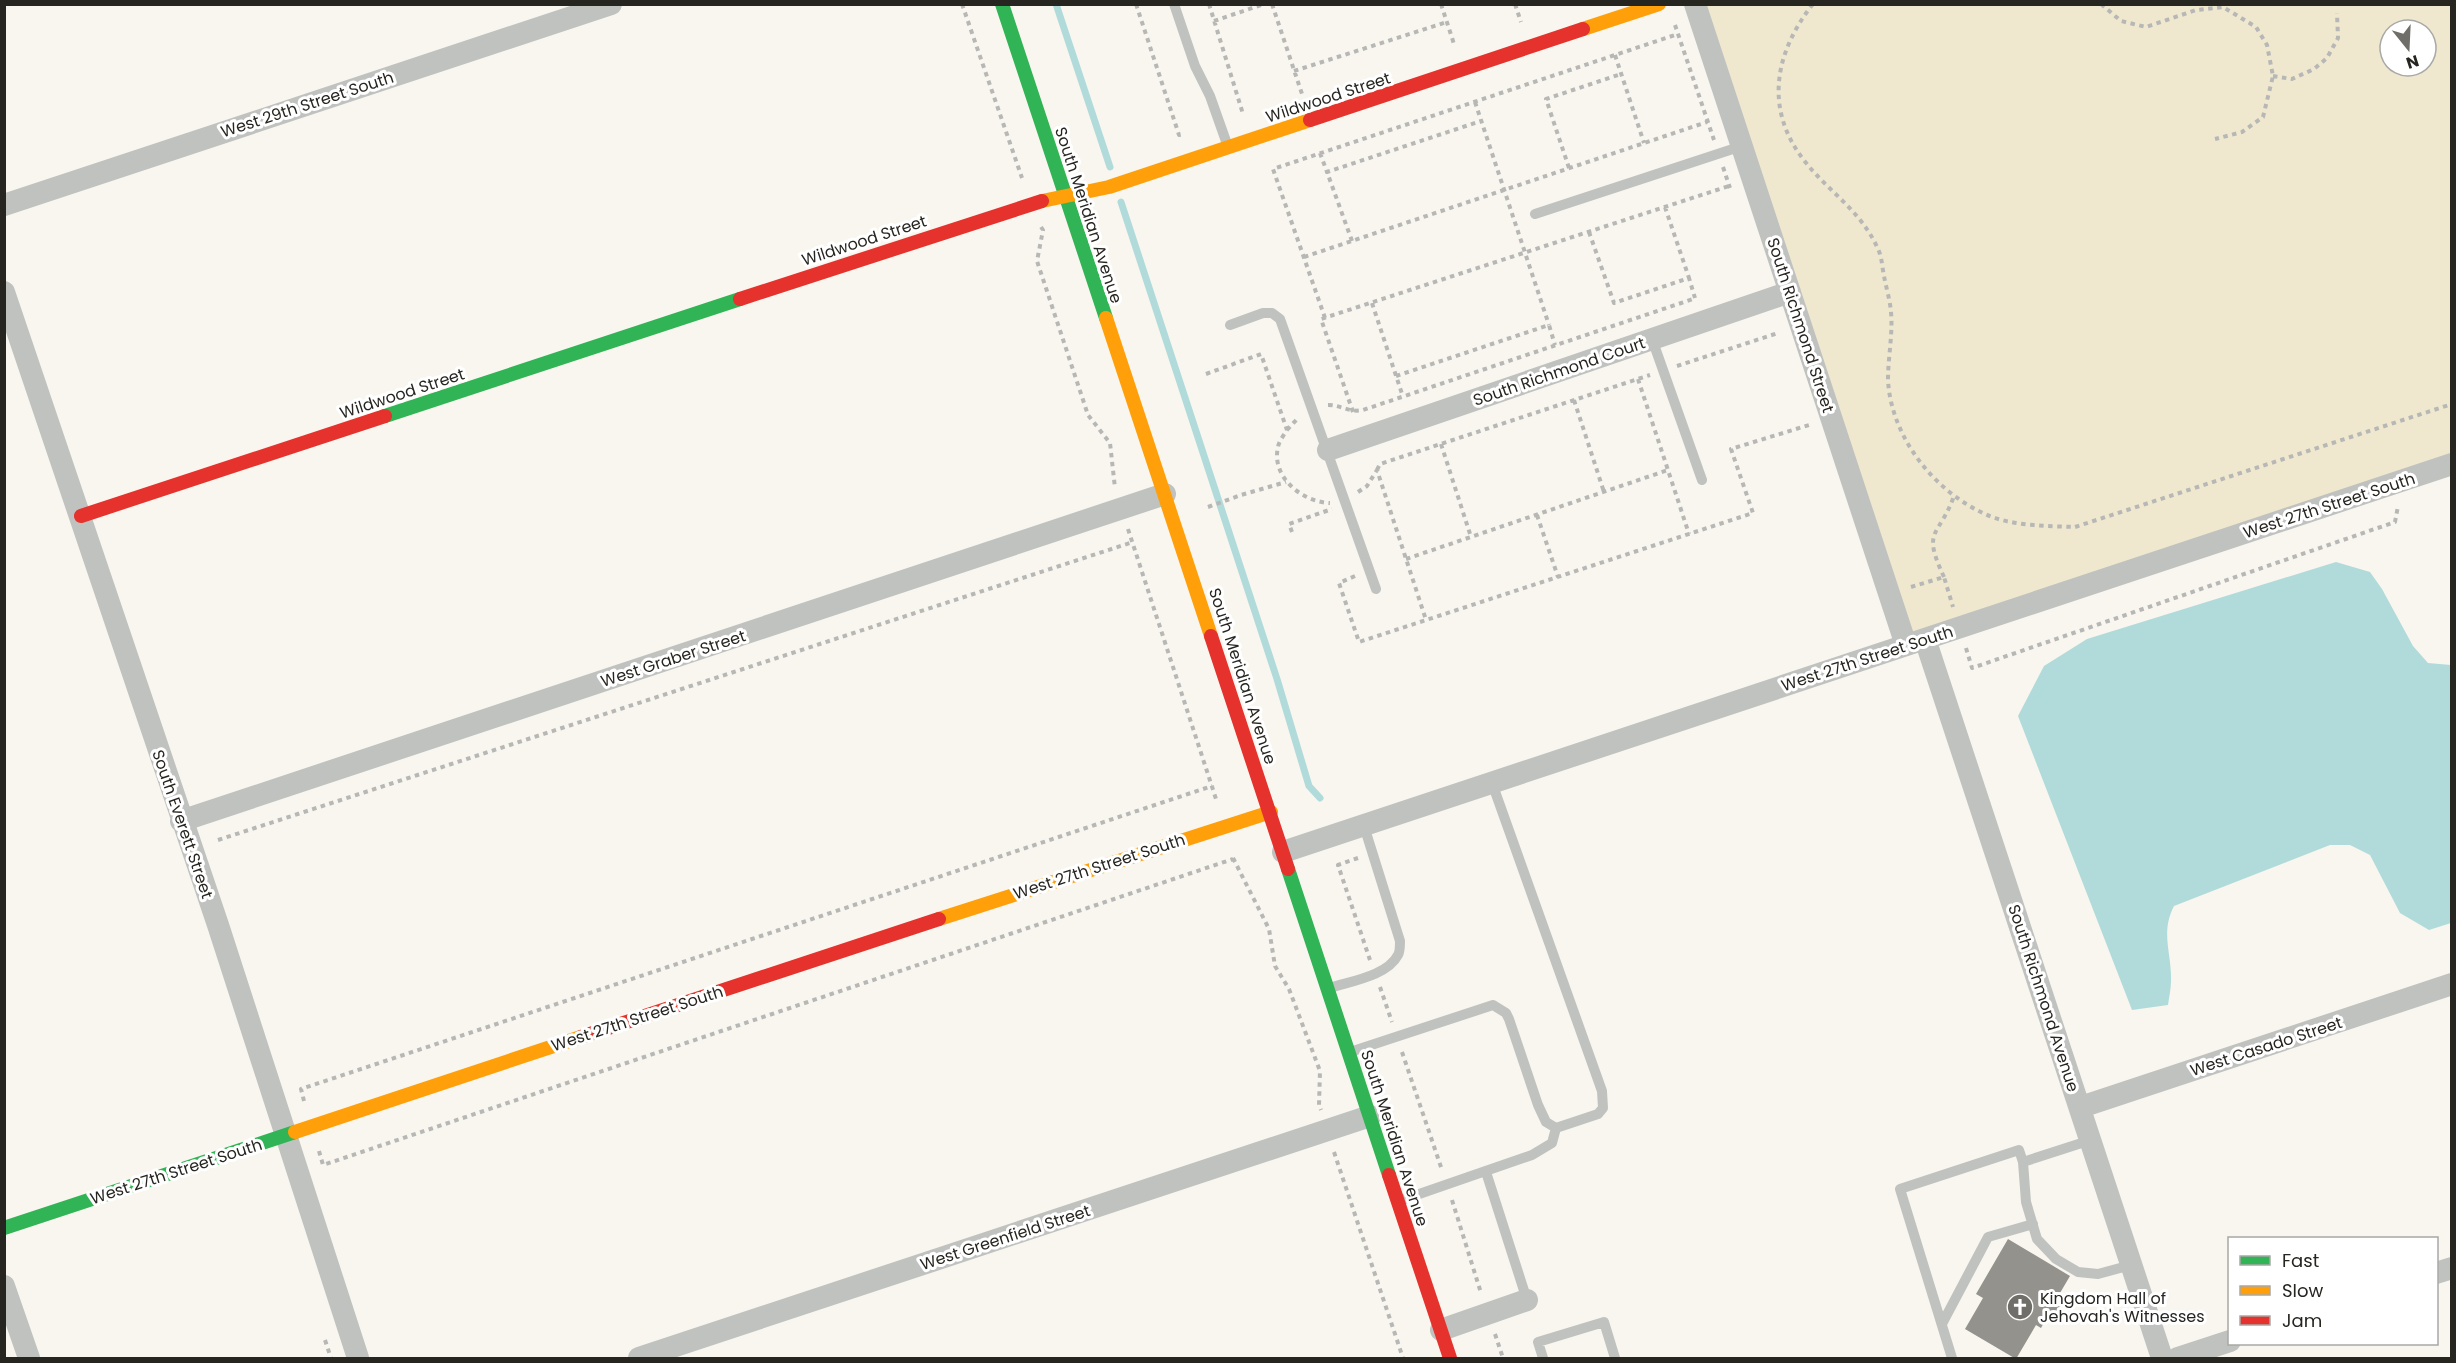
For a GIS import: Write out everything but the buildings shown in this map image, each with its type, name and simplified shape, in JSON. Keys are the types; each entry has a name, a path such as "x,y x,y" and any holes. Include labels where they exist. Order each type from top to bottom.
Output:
{"street":[{"name":"West 29th Street South","path":"4,205 611,4"},
{"name":"South Meridian Avenue","path":"1002,4 1450,1359"},
{"name":"Wildwood Street","path":"81,516 1031,203 1109,187 1659,4"},
{"name":"South Richmond Street","path":"1695,4 1790,292 1916,642"},
{"name":"South Everett Street","path":"4,292 218,925 358,1359"},
{"name":"South Richmond Court","path":"1328,450 1790,292"},
{"name":"West 27th Street South","path":"1283,852 2451,464"},
{"name":"West Graber Street","path":"181,821 1165,494"},
{"name":"South Richmond Avenue","path":"1916,642 2081,1107 2162,1359"},
{"name":"West 27th Street South","path":"4,1228 1271,812"},
{"name":"West Casado Street","path":"2081,1107 2451,984"},
{"name":"West Greenfield Street","path":"639,1359 1370,1116"},
{"path":"4,1286 29,1359"},
{"path":"1441,1330 1527,1300"},
{"path":"2178,1359 2228,1341"}],"lane":[{"path":"1174,4 1195,66 1210,96 1228,147"},
{"path":"1535,214 1742,146"},
{"path":"1230,325 1263,314 1272,313 1280,319 1376,590"},
{"path":"1652,339 1702,480"},
{"path":"1349,1052 1493,1005 1499,1007 1509,1019 1538,1106 1546,1122 1556,1128 1598,1114 1603,1107 1604,1100 1492,783"},
{"path":"1328,988 1375,973 1389,966 1399,954 1400,941 1364,826"},
{"path":"1399,1202 1543,1150 1552,1143 1556,1128"},
{"path":"2023,1162 2091,1140"},
{"path":"1952,1359 1900,1189 2019,1150 2023,1162 2026,1202 2037,1239 2056,1259 2078,1272 2098,1274 2132,1265"},
{"path":"1486,1172 1527,1300"},
{"path":"1942,1324 1988,1238 2033,1224"},
{"path":"1543,1359 1538,1342 1604,1322 1615,1359"}],"path":[{"path":"962,4 1031,203 1043,230 1037,261 1088,415 1110,443 1113,479 1121,509 1233,859 1269,929 1275,966 1289,989 1320,1071 1319,1104 1403,1359"},
{"path":"1136,4 1179,135"},
{"path":"1209,4 1243,114"},
{"path":"1214,21 1264,4"},
{"path":"1272,4 1302,94"},
{"path":"1441,4 1454,44"},
{"path":"1515,4 1521,21"},
{"path":"1813,4 1792,35 1780,75 1778,102 1785,130 1802,159 1857,214 1879,250 1891,311 1888,382 1897,423 1912,453 1954,496 1986,515 2030,525 2075,527 2451,404"},
{"path":"2101,4 2121,21 2146,27 2196,10 2223,7 2256,27 2267,45 2273,76 2263,117 2242,132 2215,139"},
{"path":"2273,76 2292,79 2314,69 2327,58 2338,38 2337,13"},
{"path":"1294,71 1447,22"},
{"path":"1325,318 1273,169 1678,34"},
{"path":"1615,55 1644,143"},
{"path":"1569,168 1546,99 1621,74"},
{"path":"1475,102 1555,345"},
{"path":"1327,172 1481,121"},
{"path":"1304,256 1707,122"},
{"path":"1320,153 1352,241"},
{"path":"1353,412 1321,320 1729,186"},
{"path":"1665,207 1695,298"},
{"path":"1589,232 1614,303 1689,278"},
{"path":"1337,503 1314,501 1296,491 1286,482 1277,462 1278,445 1304,410 1323,405 1339,405 1353,412 1706,295"},
{"path":"1372,303 1403,397"},
{"path":"1396,376 1549,326"},
{"path":"1377,470 1380,464 1778,333"},
{"path":"1206,374 1261,354 1287,430"},
{"path":"1638,379 1689,534"},
{"path":"1574,400 1604,492"},
{"path":"1362,573 1339,583 1359,642 1753,513 1731,449 1809,425"},
{"path":"1441,444 1471,537"},
{"path":"1406,559 1668,470"},
{"path":"1208,507 1286,482"},
{"path":"1954,496 1932,535 1933,554 1944,577 1972,668 2395,522 2399,500"},
{"path":"1537,515 1558,577"},
{"path":"218,840 1133,542"},
{"path":"1911,587 1944,577"},
{"path":"1373,853 1338,865 1447,1185 1503,1359"},
{"path":"325,1340 331,1359"}],"shaded area":[{"path":"1695,5 2451,5 2451,463 1906,645"}],"water":[{"path":"2336,562 2370,572 2382,589 2413,646 2428,663 2451,665 2451,923 2429,930 2400,913 2370,855 2350,845 2330,845 2174,906 2167,934 2171,971 2168,1005 2132,1010 2018,716 2044,666 2087,639"}],"waterway":[{"path":"1056,4 1110,167"},
{"path":"1121,202 1277,679 1309,786 1320,798"}],"traffic: fast":[{"path":"1002,4 1106,318"},
{"path":"385,416 740,299"},
{"path":"1288,869 1389,1175"},
{"path":"4,1228 295,1132"}],"traffic: slow":[{"path":"1583,29 1659,4"},
{"path":"1042,201 1109,187 1310,120"},
{"path":"1106,318 1211,636"},
{"path":"939,919 1271,812"},
{"path":"295,1132 581,1037"}],"traffic: jam":[{"path":"1310,120 1583,29"},
{"path":"740,299 1042,201"},
{"path":"81,516 385,416"},
{"path":"1211,636 1288,869"},
{"path":"581,1037 939,919"},
{"path":"1389,1175 1450,1358"}],"place":[{"name":"Kingdom Hall of Jehovah's Witnesses","path":"2020,1307"}]}
